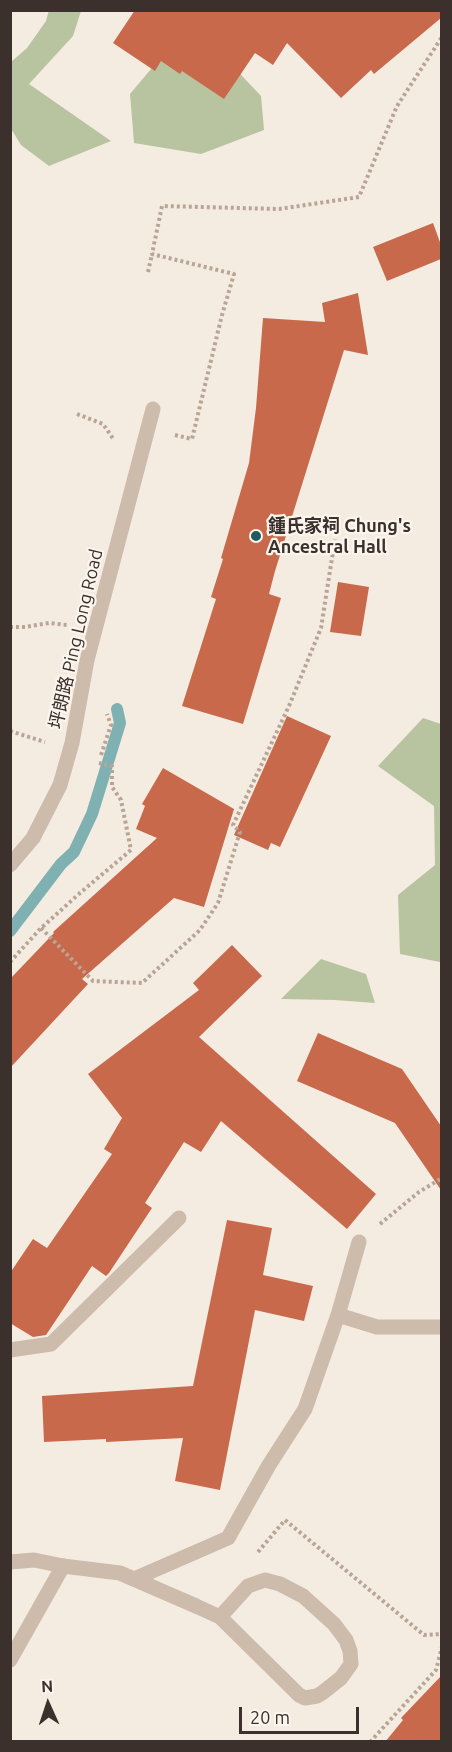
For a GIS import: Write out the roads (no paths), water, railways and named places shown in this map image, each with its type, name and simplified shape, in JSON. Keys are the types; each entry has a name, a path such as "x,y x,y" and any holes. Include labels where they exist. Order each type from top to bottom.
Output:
{"street":[{"name":"坪朗路 Ping Long Road","path":"10,866 33,838 60,785 72,743 87,660 153,409"},
{"path":"10,1350 51,1344 179,1218"},
{"path":"134,1579 228,1538 269,1465 305,1409 338,1316 359,1242"},
{"path":"338,1316 377,1328 441,1327"},
{"path":"10,1562 34,1560 120,1573 220,1617 299,1695 305,1698 322,1693 341,1678 351,1665 346,1640 334,1624 303,1596 280,1584 266,1580 248,1586 220,1617"},
{"path":"10,1660 63,1566"}],"waterway":[{"path":"10,931 61,864 74,852 92,814 120,723 117,709"}],"place":[{"name":"鍾氏家祠 Chung's Ancestral Hall","path":"256,536"}]}
